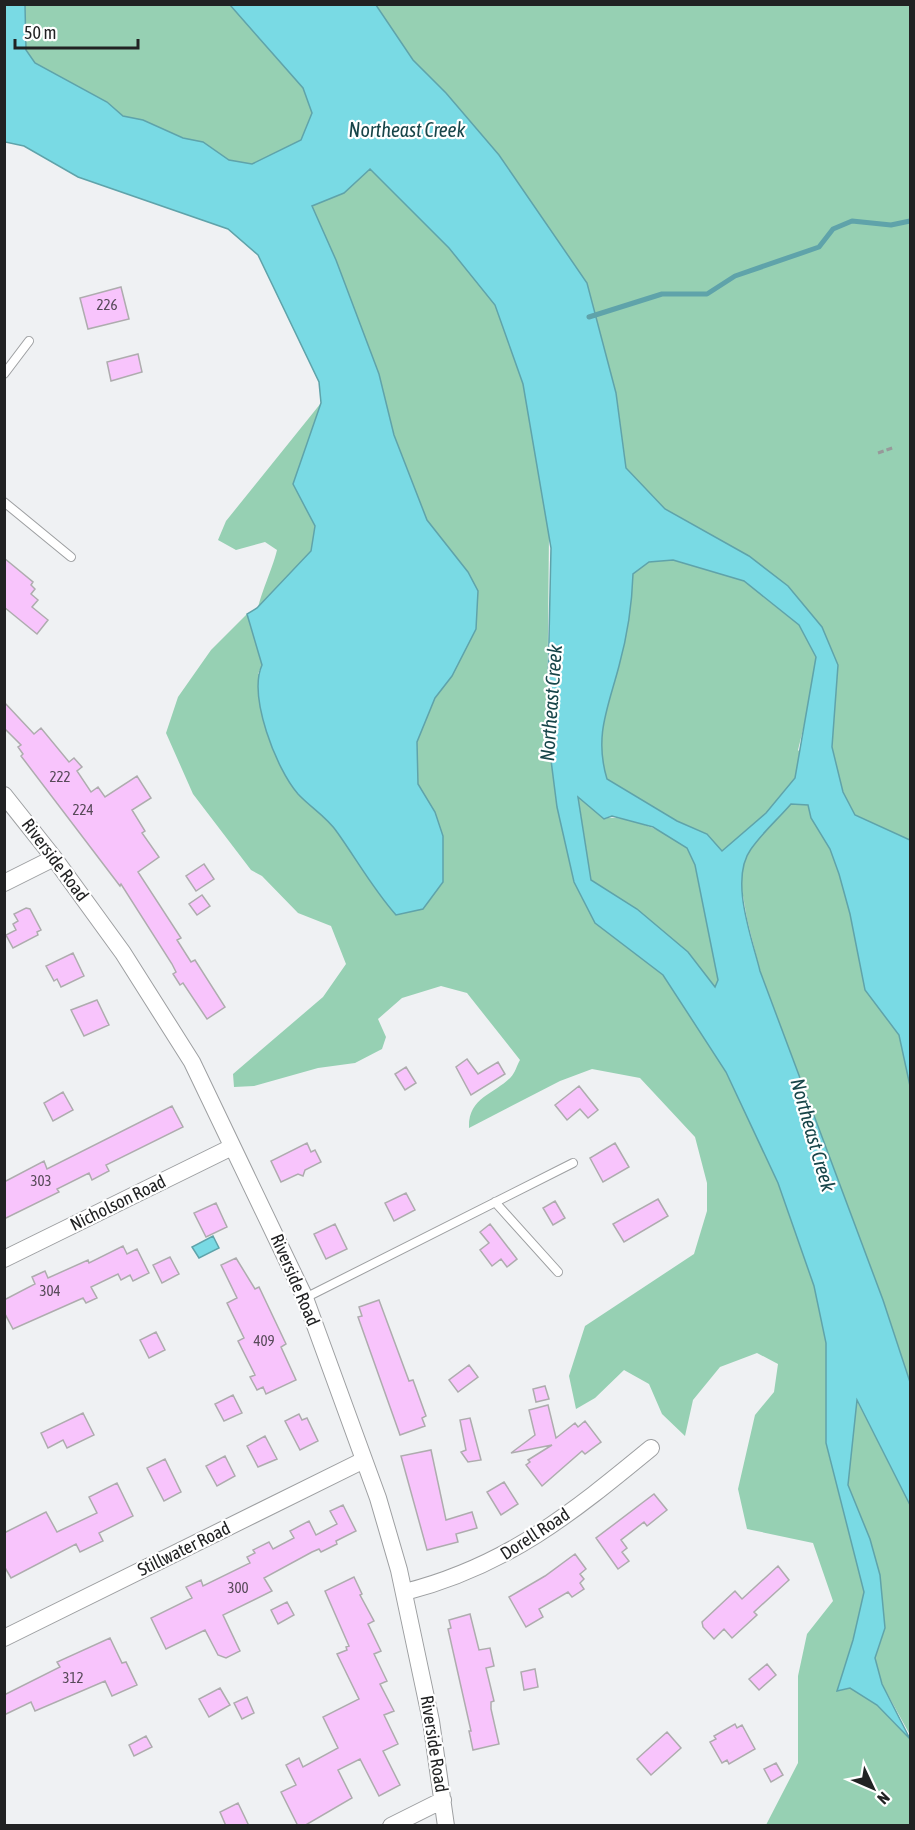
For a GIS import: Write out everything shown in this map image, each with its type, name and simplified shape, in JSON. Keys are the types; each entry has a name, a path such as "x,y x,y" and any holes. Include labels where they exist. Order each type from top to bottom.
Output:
{"street":[{"name":"Riverside Road","path":"4,795 54,858 162,1012 192,1062 305,1298 390,1535 405,1592 431,1720 446,1826"},
{"path":"4,883 54,858"},
{"name":"Nicholson Road","path":"4,1259 232,1147"},
{"name":"Dorell Road","path":"405,1592 478,1569 515,1549 573,1509 651,1448"},
{"name":"Stillwater Road","path":"4,1638 364,1460"},
{"path":"391,1826 443,1800"}],"lane":[{"path":"4,374 28,341"},
{"path":"4,502 71,557"},
{"path":"305,1298 573,1163"},
{"path":"495,1202 558,1272"}],"path":[{"path":"878,453 895,447"}],"green space":[{"path":"25,5 268,5 374,114 459,218 531,341 530,369 523,384 526,394 546,355 571,417 576,439 558,486 549,533 547,729 557,807 574,882 595,923 663,975 726,1072 778,1183 814,1286 826,1343 826,1443 864,1592 853,1640 837,1691 850,1688 877,1705 910,1739 910,1825 766,1825 798,1763 798,1676 807,1634 833,1601 813,1543 747,1529 738,1489 755,1415 774,1392 778,1364 757,1353 720,1367 693,1400 685,1436 662,1414 649,1384 624,1370 595,1398 576,1409 569,1376 585,1326 694,1254 707,1211 707,1183 695,1137 640,1078 592,1069 560,1081 469,1128 473,1109 484,1097 511,1077 520,1060 467,993 441,986 402,998 378,1019 386,1037 382,1049 355,1063 318,1068 254,1086 234,1087 233,1074 323,997 346,964 331,926 298,913 262,876 251,870 193,794 166,733 178,697 211,650 247,614 262,665 258,674 281,666 263,641 256,626 260,599 277,550 265,542 236,550 218,540 226,521 321,403 319,382 258,255 228,229 78,177 24,146 5,142 5,122 98,170 221,212 251,229 321,285 361,392 371,398 368,380 334,287 295,220 262,223 244,206 141,174 61,139 5,101 4,95 26,50","holes":["359,145 360,148 267,182 244,186 265,169 297,157"]},
{"path":"376,5 910,5 910,1382 883,1300 760,971 740,878 707,834 677,821 607,779 588,760 621,514 649,562 673,560 744,581 799,625 816,657 809,705 798,750 855,815 843,792 832,747 838,665 749,556 665,509 626,468 616,393 587,283 499,155 446,93 413,60"},
{"path":"578,796 604,819 634,821 660,831 680,842 691,854 718,980 715,988 673,940 591,880"},
{"path":"856,1399 910,1505 910,1735 882,1684 875,1658 885,1628 870,1539 848,1485"}],"water":[{"name":"Northeast Creek","path":"5,4 25,5 26,50 35,63 107,102 123,116 143,120 183,138 203,142 229,160 252,164 301,140 312,113 303,88 230,5 376,5 413,60 446,93 499,155 587,283 616,393 626,468 665,509 749,556 788,586 822,627 838,665 832,747 843,792 855,815 910,840 910,1086 899,1035 865,990 850,914 839,874 830,849 811,818 808,805 791,804 755,843 745,862 742,892 744,909 760,971 883,1300 910,1382 910,1505 857,1400 848,1485 870,1539 880,1575 885,1628 875,1658 882,1684 910,1739 877,1705 850,1688 837,1691 853,1640 864,1592 826,1443 826,1343 814,1286 778,1183 726,1072 663,975 595,923 574,882 557,807 547,729 551,548 523,384 495,305 449,248 370,169 344,193 312,206 336,260 379,374 394,435 427,520 468,572 478,591 476,629 452,676 435,698 417,742 418,784 435,812 443,836 443,882 423,909 396,915 372,885 333,827 298,794 290,783 273,750 261,713 259,678 262,665 247,614 257,608 311,551 315,526 293,484 321,403 319,382 258,255 228,229 78,177 24,146 5,142","holes":["673,560 744,581 799,625 816,657 795,778 766,813 722,851 707,834 677,821 607,779 603,764 604,722 627,632 633,574 649,562","578,797 604,819 612,816 653,827 687,848 695,865 718,980 715,987 688,952 637,909 591,880"]},
{"path":"213,1236 219,1248 199,1258 192,1247"}],"building":[{"path":"121,287 129,319 88,329 80,298"},
{"path":"138,354 142,372 111,381 107,362"},
{"path":"4,558 33,582 31,585 35,589 31,594 38,600 32,607 48,620 37,634 4,607"},
{"path":"4,702 34,734 41,728 69,762 74,758 82,767 77,771 91,792 98,787 105,797 137,776 151,798 132,810 145,831 142,833 159,857 138,872 181,938 177,940 191,962 195,960 225,1007 207,1019 183,983 180,985 173,974 176,972 172,964 121,884 120,886 21,756 23,754 18,747 21,745 4,728"},
{"path":"204,864 214,879 196,891 186,876"},
{"path":"202,895 210,906 197,915 189,904"},
{"path":"26,908 30,909 41,930 37,932 38,935 13,948 6,935 16,930 13,924 18,921 14,914"},
{"path":"73,953 84,976 61,987 57,979 54,981 46,966"},
{"path":"97,1000 109,1025 84,1036 71,1010"},
{"path":"467,1059 478,1074 498,1062 505,1074 471,1095 456,1067"},
{"path":"406,1067 416,1083 405,1090 395,1074"},
{"path":"579,1086 598,1110 588,1118 580,1109 567,1120 555,1105"},
{"path":"63,1092 73,1110 53,1121 44,1103"},
{"path":"172,1106 183,1127 106,1165 109,1171 92,1180 89,1173 57,1189 59,1192 4,1219 4,1182 44,1161 47,1169"},
{"path":"307,1143 311,1152 315,1150 321,1162 305,1170 303,1176 298,1174 281,1182 271,1161"},
{"path":"615,1143 629,1167 603,1182 590,1158"},
{"path":"406,1193 415,1210 394,1221 385,1203"},
{"path":"658,1199 668,1216 624,1242 613,1224"},
{"path":"555,1201 565,1218 553,1225 543,1208"},
{"path":"216,1203 227,1227 206,1237 194,1213"},
{"path":"335,1224 347,1249 326,1259 314,1234"},
{"path":"490,1224 517,1259 507,1267 501,1259 492,1266 480,1250 489,1243 480,1232"},
{"path":"123,1246 127,1254 137,1249 149,1273 133,1281 130,1275 121,1280 118,1274 91,1287 97,1298 86,1303 83,1298 13,1329 4,1312 4,1300 35,1284 32,1277 45,1271 48,1278 88,1260 89,1263"},
{"path":"170,1257 179,1274 162,1283 153,1265"},
{"path":"236,1258 255,1289 259,1287 286,1344 281,1347 296,1380 266,1394 263,1387 257,1390 250,1377 255,1375 238,1341 244,1338 227,1303 237,1298 221,1265"},
{"path":"379,1300 409,1381 413,1380 426,1416 422,1418 425,1426 400,1435 358,1317 362,1316 359,1307"},
{"path":"156,1332 165,1350 149,1358 140,1340"},
{"path":"469,1365 478,1377 458,1392 449,1380"},
{"path":"545,1386 549,1399 536,1402 533,1389"},
{"path":"233,1395 242,1413 224,1421 215,1404"},
{"path":"548,1405 556,1438 575,1423 578,1427 585,1421 601,1442 585,1454 582,1451 542,1486 526,1465 530,1462 528,1460 552,1445 511,1453 535,1435 529,1410"},
{"path":"83,1413 94,1435 67,1448 63,1440 48,1448 41,1433"},
{"path":"299,1414 302,1420 307,1418 318,1441 300,1450 285,1421"},
{"path":"470,1418 481,1460 468,1462 461,1452 466,1450 460,1420"},
{"path":"265,1436 277,1459 258,1467 247,1446"},
{"path":"431,1450 446,1520 472,1512 477,1528 456,1534 458,1542 427,1550 401,1456"},
{"path":"225,1456 235,1476 217,1486 206,1466"},
{"path":"165,1459 181,1492 164,1501 147,1468"},
{"path":"504,1482 518,1504 501,1515 487,1492"},
{"path":"117,1483 133,1516 99,1533 103,1541 80,1552 76,1544 11,1578 4,1566 4,1533 46,1512 57,1532 97,1513 89,1497"},
{"path":"654,1494 667,1510 647,1526 644,1522 621,1540 627,1548 622,1552 629,1561 618,1569 596,1538"},
{"path":"343,1505 356,1531 336,1541 337,1544 321,1552 319,1549 312,1552 264,1578 272,1591 223,1615 240,1651 226,1658 218,1655 205,1630 166,1649 151,1618 192,1598 186,1587 201,1580 203,1586 250,1563 247,1557 255,1553 253,1550 269,1542 273,1549 294,1538 290,1531 309,1521 316,1535 337,1524 330,1511"},
{"path":"575,1554 586,1569 580,1574 584,1579 580,1583 584,1589 572,1597 568,1592 539,1609 543,1617 526,1627 509,1597 545,1576"},
{"path":"778,1566 789,1580 754,1612 757,1615 732,1638 724,1629 714,1639 703,1627 702,1622 735,1591 742,1599"},
{"path":"354,1577 362,1594 360,1595 374,1621 368,1624 381,1651 374,1654 387,1681 380,1684 394,1711 384,1715 398,1744 383,1751 400,1785 379,1796 360,1759 338,1770 352,1798 304,1826 298,1826 281,1792 296,1785 286,1765 299,1758 303,1767 338,1748 323,1717 359,1699 337,1654 347,1650 346,1647 349,1646 325,1591"},
{"path":"287,1602 294,1615 278,1624 271,1610"},
{"path":"470,1614 479,1650 490,1648 494,1666 486,1668 494,1701 491,1702 491,1709 499,1744 473,1750 469,1731 471,1731 448,1629 451,1628 449,1620"},
{"path":"110,1638 122,1663 126,1662 137,1685 112,1696 105,1681 35,1711 31,1702 4,1715 4,1695 60,1667 57,1662"},
{"path":"767,1664 776,1675 759,1690 749,1679"},
{"path":"535,1669 538,1687 524,1690 521,1672"},
{"path":"220,1688 230,1705 209,1717 199,1699"},
{"path":"247,1697 254,1713 242,1719 234,1703"},
{"path":"735,1724 737,1728 742,1725 755,1749 729,1764 727,1760 722,1763 710,1742 716,1739 714,1736"},
{"path":"667,1732 681,1748 651,1775 637,1759"},
{"path":"146,1736 152,1747 134,1756 129,1745"},
{"path":"776,1763 783,1775 771,1782 764,1769"},
{"path":"238,1803 249,1826 226,1826 220,1812"}],"waterway":[{"path":"589,317 662,294 707,294 735,276 819,247 833,229 852,221 891,225 910,221"}]}
